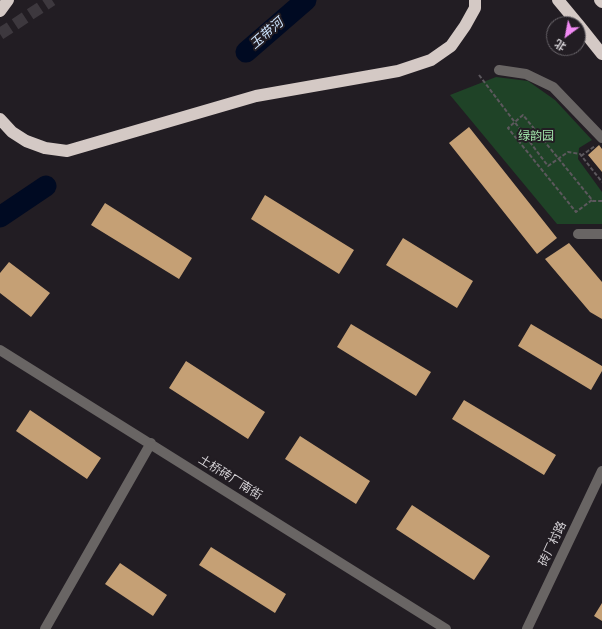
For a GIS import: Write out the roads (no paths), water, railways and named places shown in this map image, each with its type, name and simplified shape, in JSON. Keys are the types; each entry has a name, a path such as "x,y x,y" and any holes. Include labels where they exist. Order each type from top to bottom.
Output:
{"highway":[{"path":"0,10 8,0"},
{"path":"0,119 12,132 26,141 45,148 67,150 256,96 398,71 430,60 451,46 475,8 475,0"},
{"path":"558,0 571,16"},
{"path":"586,34 602,54"}],"street":[{"path":"499,70 526,74 553,87 599,141"},
{"path":"578,234 602,234"},
{"name":"土桥砖厂南街","path":"0,350 446,629"},
{"path":"46,629 150,443"},
{"name":"砖厂村路","path":"527,629 602,471"}],"waterway":[{"name":"玉带河","path":"246,52 306,0"},
{"name":"玉带河","path":"0,217 46,186"}],"tunnel":[{"path":"0,34 52,0"}],"park label":[{"name":"绿韵园","path":"536,137"}]}
